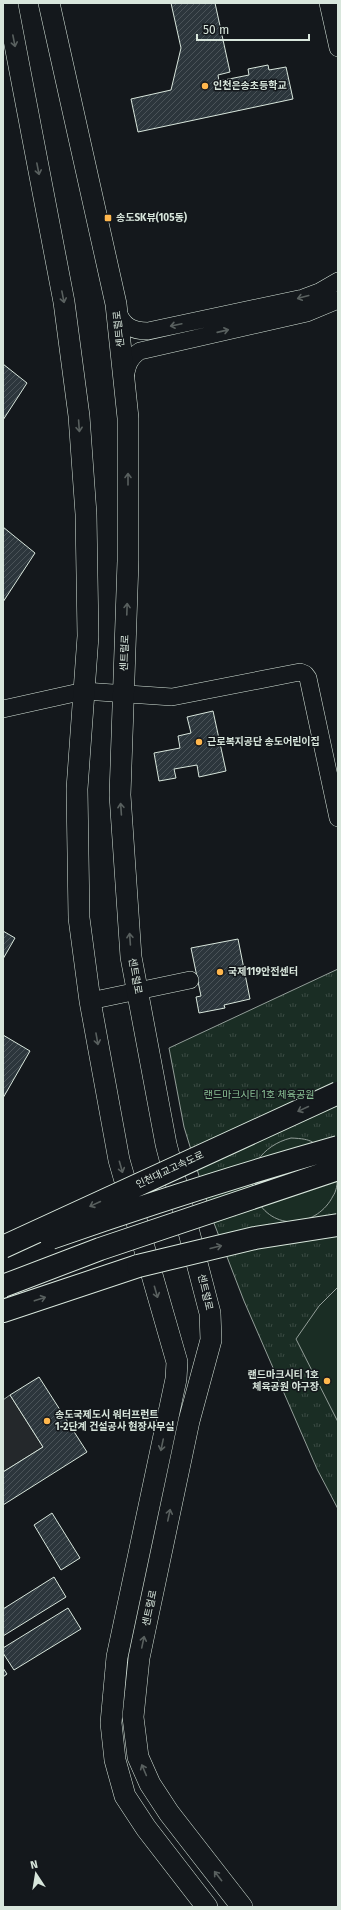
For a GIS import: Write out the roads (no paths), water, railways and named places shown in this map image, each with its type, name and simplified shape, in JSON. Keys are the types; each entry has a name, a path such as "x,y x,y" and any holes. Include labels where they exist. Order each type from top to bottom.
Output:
{"highway":[{"name":"인천대교고속도로","path":"3,1247 338,1093"},
{"path":"3,1256 118,1215 272,1166 338,1147"},
{"path":"3,1286 100,1249 338,1169"},
{"path":"3,1311 138,1266 255,1238 338,1225"}],"main road":[{"path":"6,3 64,302 79,416 86,514 88,636 77,789 79,903 90,1001 119,1160 177,1362 176,1379 117,1657 111,1723 115,1760 125,1796 146,1828 207,1907"},
{"name":"센트럴로","path":"49,3 117,311 128,418 128,561 120,795 131,957 166,1144 210,1313 211,1340 189,1421 139,1658 133,1717 138,1757 150,1784 168,1813 242,1907"}],"street":[{"path":"328,3 338,48"},
{"path":"117,311 122,322 133,330 154,330 303,298 319,292 338,281"},
{"path":"124,385 126,369 132,356 140,351 307,313 338,300"},
{"path":"3,710 84,691 172,697 292,672 300,672 305,674 310,684 338,818"},
{"path":"90,1001 190,980"}],"place":[{"name":"인천은송초등학교","path":"205,86"},
{"name":"송도SK뷰(105동)","path":"108,218"},
{"name":"근로복지공단 송도어린이집","path":"199,742"},
{"name":"국제119안전센터","path":"220,972"},
{"name":"랜드마크시티 1호 체육공원 야구장","path":"327,1381"},
{"name":"송도국제도시 워터프런트 1-2단계 건설공사 현장사무실","path":"47,1421"}],"park label":[{"name":"랜드마크시티 1호 체육공원","path":"259,1095"}]}
